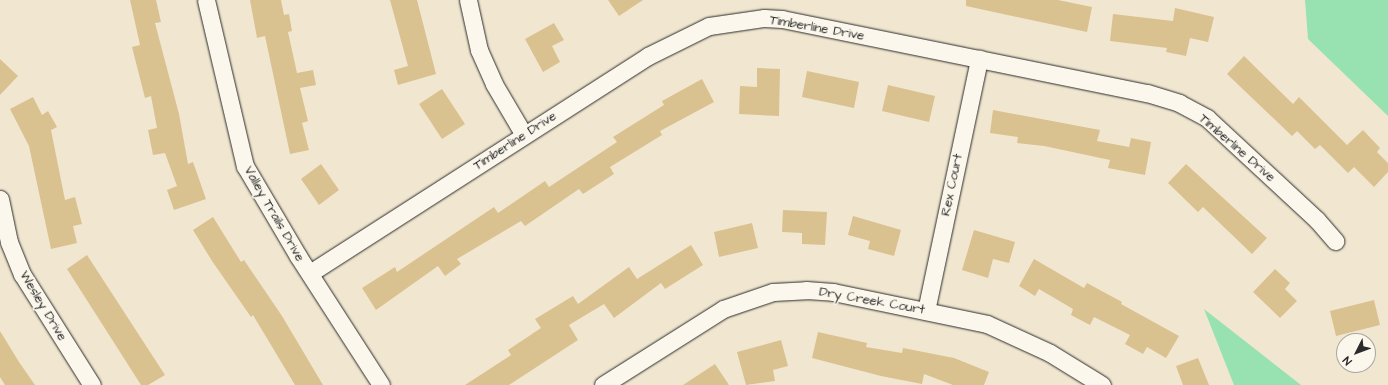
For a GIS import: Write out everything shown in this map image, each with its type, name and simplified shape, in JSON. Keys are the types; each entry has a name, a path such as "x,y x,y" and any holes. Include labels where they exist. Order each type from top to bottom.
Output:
{"street":[{"name":"Valley Trails Drive","path":"206,0 245,166 310,273 381,385"},
{"path":"468,0 479,50 494,84 524,135"},
{"name":"Timberline Drive","path":"310,273 648,56 692,33 728,21 782,19 979,59 1179,103 1207,118 1317,220 1335,242"},
{"name":"Rex Court","path":"926,311 979,59"},
{"name":"Wesley Drive","path":"0,199 9,242 22,274 92,385"},
{"name":"Dry Creek Court","path":"603,385 724,309 773,292 806,290 833,292 926,311 1004,330 1050,353 1102,385"}],"green space":[{"path":"1305,0 1388,0 1388,116 1308,39"},
{"path":"1204,309 1301,385 1234,385"}],"building":[{"path":"130,0 156,0 161,22 155,23 179,114 188,164 193,162 206,199 174,210 167,190 177,186 165,153 153,155 148,130 157,128 151,96 145,98 132,47 140,45"},
{"path":"250,0 281,0 284,15 289,14 292,31 288,32 297,73 313,70 316,85 300,88 308,121 302,123 309,150 290,154 265,36 257,38"},
{"path":"390,0 417,0 436,74 398,85 394,70 408,66"},
{"path":"608,0 643,0 619,16"},
{"path":"966,0 1058,0 1092,7 1087,32 966,6"},
{"path":"1175,8 1214,17 1208,42 1190,38 1186,56 1166,52 1167,48 1110,41 1113,14 1173,21"},
{"path":"554,23 564,40 552,46 560,62 543,72 525,39"},
{"path":"1244,56 1293,104 1299,97 1347,145 1363,130 1380,148 1377,152 1388,163 1388,172 1374,187 1354,167 1348,173 1320,145 1315,149 1297,131 1292,136 1227,74"},
{"path":"0,59 18,76 0,95"},
{"path":"757,68 780,69 779,116 739,114 740,86 757,87"},
{"path":"807,71 859,82 854,108 802,97"},
{"path":"702,79 714,102 660,131 662,135 610,167 614,174 583,194 579,189 525,226 521,221 457,259 461,264 445,276 438,266 376,310 362,288 395,267 397,272 494,207 498,213 545,181 549,187 617,142 613,137 664,105 662,101"},
{"path":"888,85 935,96 929,122 882,111"},
{"path":"442,89 465,124 442,139 419,104"},
{"path":"33,97 42,115 48,111 57,127 51,130 65,200 75,197 82,224 73,226 77,243 51,249 29,146 10,109"},
{"path":"993,110 1100,130 1097,141 1129,147 1131,138 1151,142 1145,175 1108,168 1110,160 1044,146 1017,143 1018,137 990,133"},
{"path":"321,164 339,190 319,205 301,179"},
{"path":"1186,164 1267,238 1252,254 1203,207 1198,212 1168,183"},
{"path":"783,210 827,212 825,245 802,244 802,233 782,232"},
{"path":"853,216 901,230 894,256 868,249 870,241 848,235"},
{"path":"213,217 241,262 244,260 282,316 323,385 295,385 253,315 251,317 212,261 193,230"},
{"path":"752,223 758,248 719,257 714,232"},
{"path":"974,230 1015,242 1009,263 993,259 988,278 962,270"},
{"path":"691,245 703,265 665,289 661,283 614,318 604,304 569,325 578,340 509,385 465,385 511,355 508,350 541,328 535,319 573,296 578,304 629,267 637,279"},
{"path":"87,255 165,375 148,385 141,385 67,269"},
{"path":"1034,259 1084,288 1087,283 1122,302 1121,304 1179,336 1166,358 1147,347 1143,354 1125,344 1130,335 1094,317 1090,325 1071,315 1073,309 1039,289 1035,296 1019,286"},
{"path":"1275,269 1290,283 1285,289 1297,301 1280,318 1253,292"},
{"path":"1374,300 1380,325 1348,333 1336,333 1336,336 1330,311"},
{"path":"0,331 35,385 5,385 0,377"},
{"path":"818,332 867,343 866,347 902,353 903,348 954,358 989,372 984,385 953,385 924,374 922,384 881,376 812,358"},
{"path":"781,340 788,366 773,370 775,381 746,385 737,352"},
{"path":"1198,358 1209,385 1183,385 1176,366"},
{"path":"715,364 729,385 683,385"}]}
